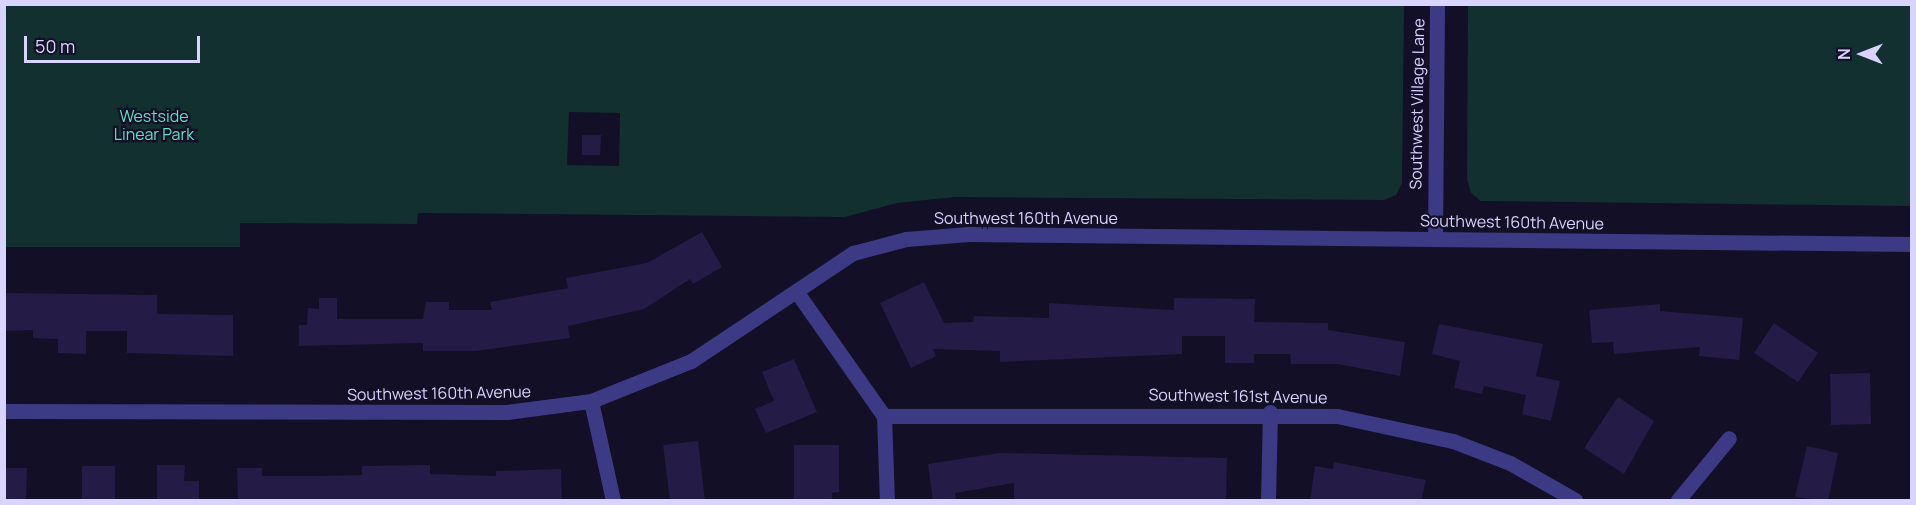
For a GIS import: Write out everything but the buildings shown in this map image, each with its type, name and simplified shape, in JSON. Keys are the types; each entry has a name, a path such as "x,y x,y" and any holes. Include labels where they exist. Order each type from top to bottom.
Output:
{"street":[{"name":"Southwest Village Lane","path":"1435,239 1437,4"},
{"name":"Southwest 160th Avenue","path":"4,411 507,412 591,401 691,361 854,253 916,238 1435,239 1911,244"},
{"path":"796,291 884,416 887,501"},
{"path":"591,401 613,501"},
{"path":"1268,501 1270,412"},
{"name":"Southwest 161st Avenue","path":"884,416 1270,412 1337,416 1453,441 1510,463 1575,501"},
{"path":"1678,501 1729,438"}],"green space":[{"name":"Westside Linear Park","path":"5,4 1404,5 1402,183 1396,195 1384,200 955,197 897,203 845,217 418,213 417,224 240,223 240,247 5,247","holes":["569,112 620,113 619,166 567,165"]},
{"path":"1468,5 1911,5 1911,206 1481,201 1471,193 1467,179"}]}
